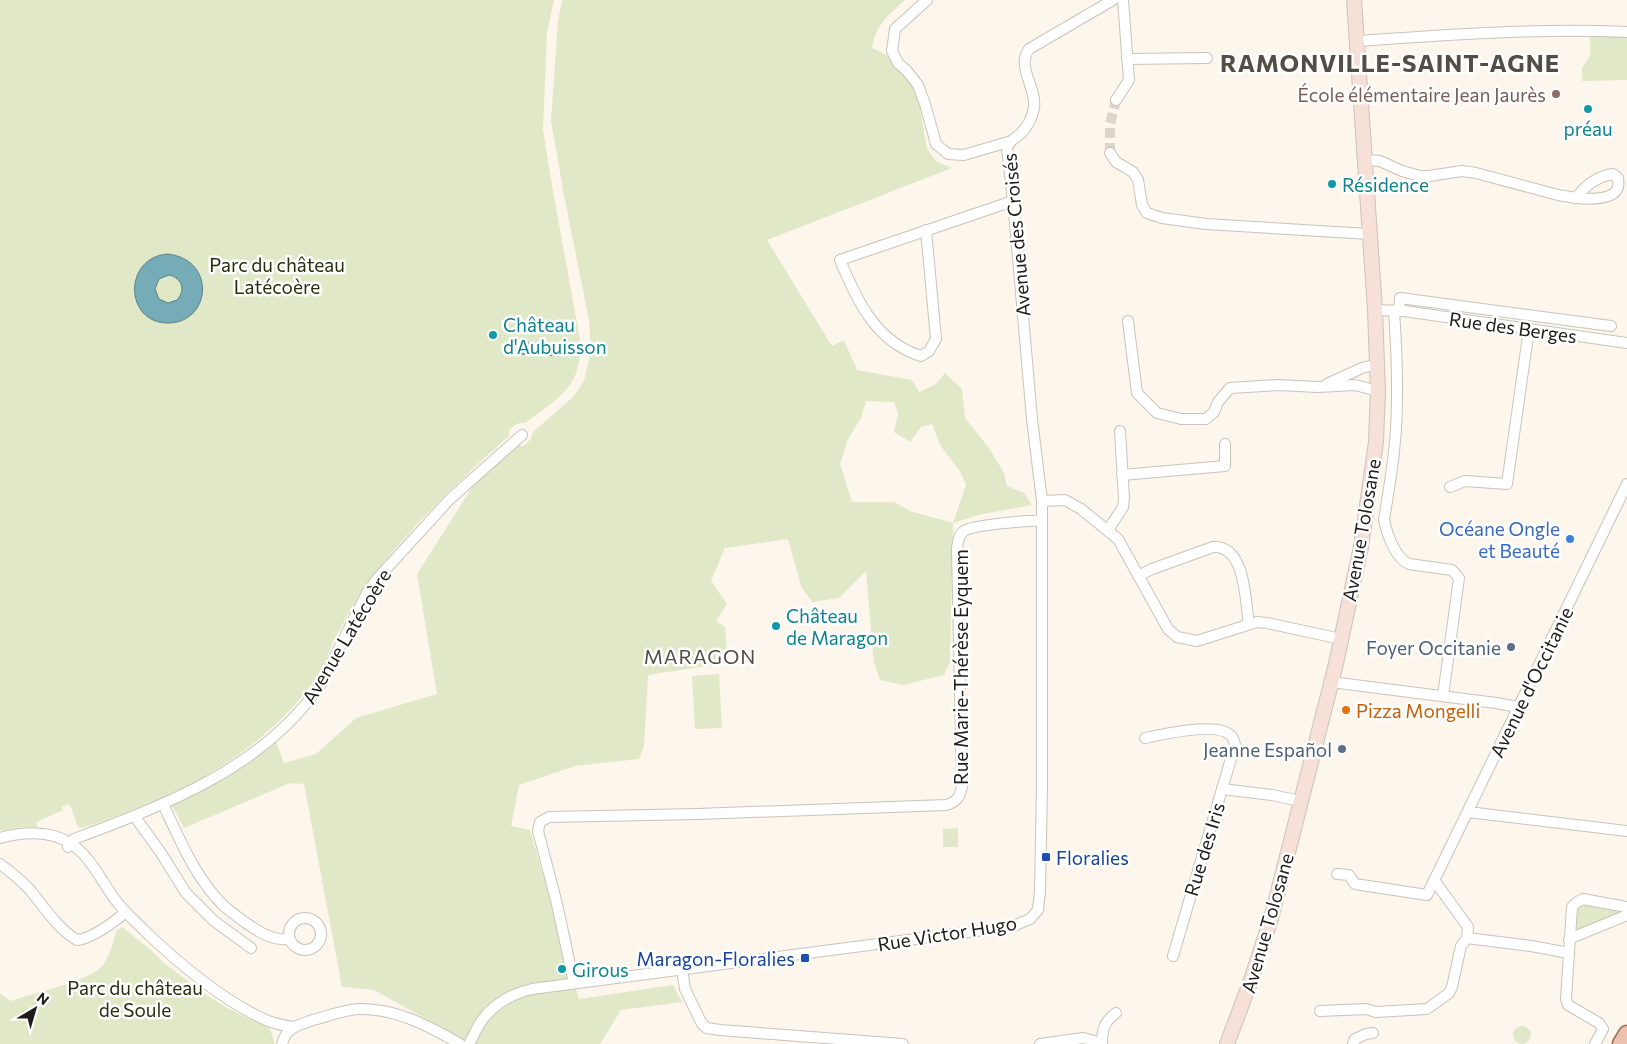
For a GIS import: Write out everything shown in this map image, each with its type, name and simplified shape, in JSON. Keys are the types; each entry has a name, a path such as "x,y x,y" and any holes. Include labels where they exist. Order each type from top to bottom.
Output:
{"main road":[{"name":"Avenue Tolosane","path":"1227,1044 1271,919 1331,682 1356,574 1376,442 1378,391 1375,310 1354,0"},
{"path":"1621,1044 1627,1034"}],"street":[{"path":"927,0 895,29 892,51 898,62 918,85 936,144 948,154 964,155 1008,142"},
{"name":"Avenue des Croisés","path":"1042,501 1032,419 1007,148 1008,142 1020,134 1032,118 1033,95 1024,63 1025,54 1030,49 1113,0"},
{"path":"1116,100 1128,80 1123,0"},
{"path":"1357,41 1472,33 1584,30 1627,32"},
{"path":"1127,59 1207,58"},
{"path":"1110,153 1116,162 1133,172 1138,180 1142,205 1147,213 1162,218 1206,224 1369,234"},
{"path":"1366,160 1380,161 1402,171 1420,176 1462,171 1476,173 1576,198"},
{"path":"926,230 936,339 930,351 921,356 904,350 875,325 853,292 840,260 926,230 1013,201"},
{"name":"Rue des Berges","path":"1396,311 1400,298 1611,326"},
{"name":"Rue des Berges","path":"1375,310 1396,311 1627,343"},
{"path":"1396,311 1397,420 1384,520 1386,529 1403,562 1452,570 1459,578 1443,696"},
{"path":"1128,321 1137,393 1157,413 1181,419 1206,419 1214,412 1218,402 1230,388 1278,385 1318,387 1355,385 1378,391"},
{"path":"1450,487 1465,481 1506,484 1529,329"},
{"path":"1318,387 1362,368 1377,364"},
{"path":"1108,530 1123,507 1124,499 1120,431"},
{"name":"Avenue Latécoère","path":"69,845 74,840 135,817 200,787 230,769 274,738 322,684 367,594 377,579 450,499 522,435"},
{"path":"1122,476 1225,466 1225,444"},
{"name":"Avenue d'Occitanie","path":"1434,880 1627,484"},
{"path":"1042,501 1065,500 1080,509 1118,539 1168,630 1177,637 1197,641 1249,624 1267,623 1341,639"},
{"name":"Rue Victor Hugo","path":"469,1044 481,1022 493,1008 520,992 532,989 1000,928 1016,925 1030,919 1038,910 1040,891 1042,501"},
{"name":"Rue Marie-Thérèse Eyquem","path":"574,983 557,904 538,830 540,822 549,817 946,805 955,802 960,795 962,786 957,549 959,536 965,530 979,527 1042,521"},
{"path":"1138,576 1204,550 1221,546 1233,554 1242,576 1249,624"},
{"path":"1331,682 1518,707"},
{"path":"1145,738 1179,731 1218,729 1230,734 1235,745 1222,790"},
{"name":"Rue des Iris","path":"1173,956 1222,790 1272,795 1300,801"},
{"path":"163,804 194,866 209,890 223,906 256,930 274,938 289,939"},
{"path":"1468,812 1627,831"},
{"path":"135,817 161,853 186,893 214,921 251,948"},
{"path":"0,838 18,833 33,833 49,835 69,845 84,856 125,912 165,950 209,985 253,1013 269,1021 294,1027"},
{"path":"0,864 22,880 52,917 77,940 116,921 125,912"},
{"path":"1320,1011 1366,1009 1376,1012 1427,1009 1449,994 1461,946 1467,938 1468,926 1465,920 1434,880 1427,895 1355,884 1348,875 1337,874"},
{"path":"1595,1044 1603,1029 1598,1023 1568,1005 1566,999 1572,907 1583,899 1627,907"},
{"path":"1570,939 1627,915"},
{"path":"1467,938 1569,953"},
{"path":"682,969 685,989 702,1024 707,1028 904,1044"},
{"path":"282,1044 285,1034 294,1027 331,1014 357,1009 397,1014 460,1044"},
{"path":"1040,1044 1083,1038 1102,1044 1104,1025 1116,1013"},
{"path":"1353,1044 1356,1038 1373,1033"}],"green space":[{"name":"Parc du château Latécoère","path":"0,0 554,0 547,33 543,129 580,340 580,356 573,380 566,390 548,406 525,423 517,424 509,430 509,436 418,523 385,560 350,611 333,642 323,667 301,698 277,723 256,742 233,758 186,786 135,809 82,828 78,827 68,804 62,807 63,810 36,822 37,827 21,827 0,831"},
{"path":"562,0 905,0 888,16 880,27 876,33 872,48 885,54 917,90 927,149 937,162 952,168 767,240 832,346 844,340 857,370 912,380 919,392 936,384 945,373 962,389 965,418 989,448 1004,473 1007,486 1024,493 1032,505 978,515 953,523 950,662 944,675 903,685 880,680 874,663 866,571 839,598 812,602 801,586 788,539 725,548 711,581 727,604 716,621 725,627 728,663 648,675 644,746 639,759 575,766 519,785 511,826 530,830 579,999 673,985 682,1002 621,1010 600,1044 471,1044 374,990 342,987 304,784 290,783 184,828 171,804 276,741 284,763 316,754 356,718 437,694 417,574 478,478 518,445 523,446 530,440 533,432 574,396 584,381 590,355 588,315 551,121 558,21","holes":["866,401 894,402 898,414 894,432 910,442 921,427 932,424 940,445 961,473 966,485 953,523 910,511 894,502 852,502 840,464 848,439 861,418"]},
{"path":"1590,35 1627,35 1627,80 1582,81 1582,68 1590,56"},
{"path":"719,674 722,728 695,729 692,676"},
{"path":"958,828 958,847 943,847 943,829"},
{"path":"1582,903 1622,908 1623,912 1579,931 1574,926 1576,909"},
{"name":"Parc du château de Soule","path":"122,927 164,963 205,994 227,1008 270,1029 275,1044 0,1044 0,993 11,1001 81,979 91,974 105,962 116,931"},
{"path":"1522,1026 1528,1029 1531,1035 1528,1041 1522,1044 1516,1041 1513,1035 1516,1029"}],"water":[{"path":"168,254 184,259 195,267 201,278 202,291 200,303 193,313 182,320 168,323 154,320 143,313 137,302 135,290 137,277 143,266 153,258","holes":["169,275 180,282 182,288 177,300 168,303 159,299 155,289 159,279"]},
{"path":"521,342 562,345 561,356 520,354"}],"tunnel":[{"path":"1110,153 1110,124 1116,100"}],"place":[{"name":"École élémentaire Jean Jaurès","path":"1556,94"},
{"name":"préau","path":"1588,109"},
{"name":"Résidence","path":"1332,184"},
{"name":"Château d'Aubuisson","path":"493,335"},
{"name":"Océane Ongle et Beauté","path":"1570,539"},
{"name":"Château de Maragon","path":"776,626"},
{"name":"Foyer Occitanie","path":"1511,647"},
{"name":"Pizza Mongelli","path":"1346,710"},
{"name":"Jeanne Español","path":"1342,749"},
{"name":"Floralies","path":"1046,857"},
{"name":"Maragon-Floralies","path":"805,958"},
{"name":"Girous","path":"562,969"}],"district":[{"name":"RAMONVILLE-SAINT-AGNE","path":"1390,62"},
{"name":"MARAGON","path":"700,656"}]}
